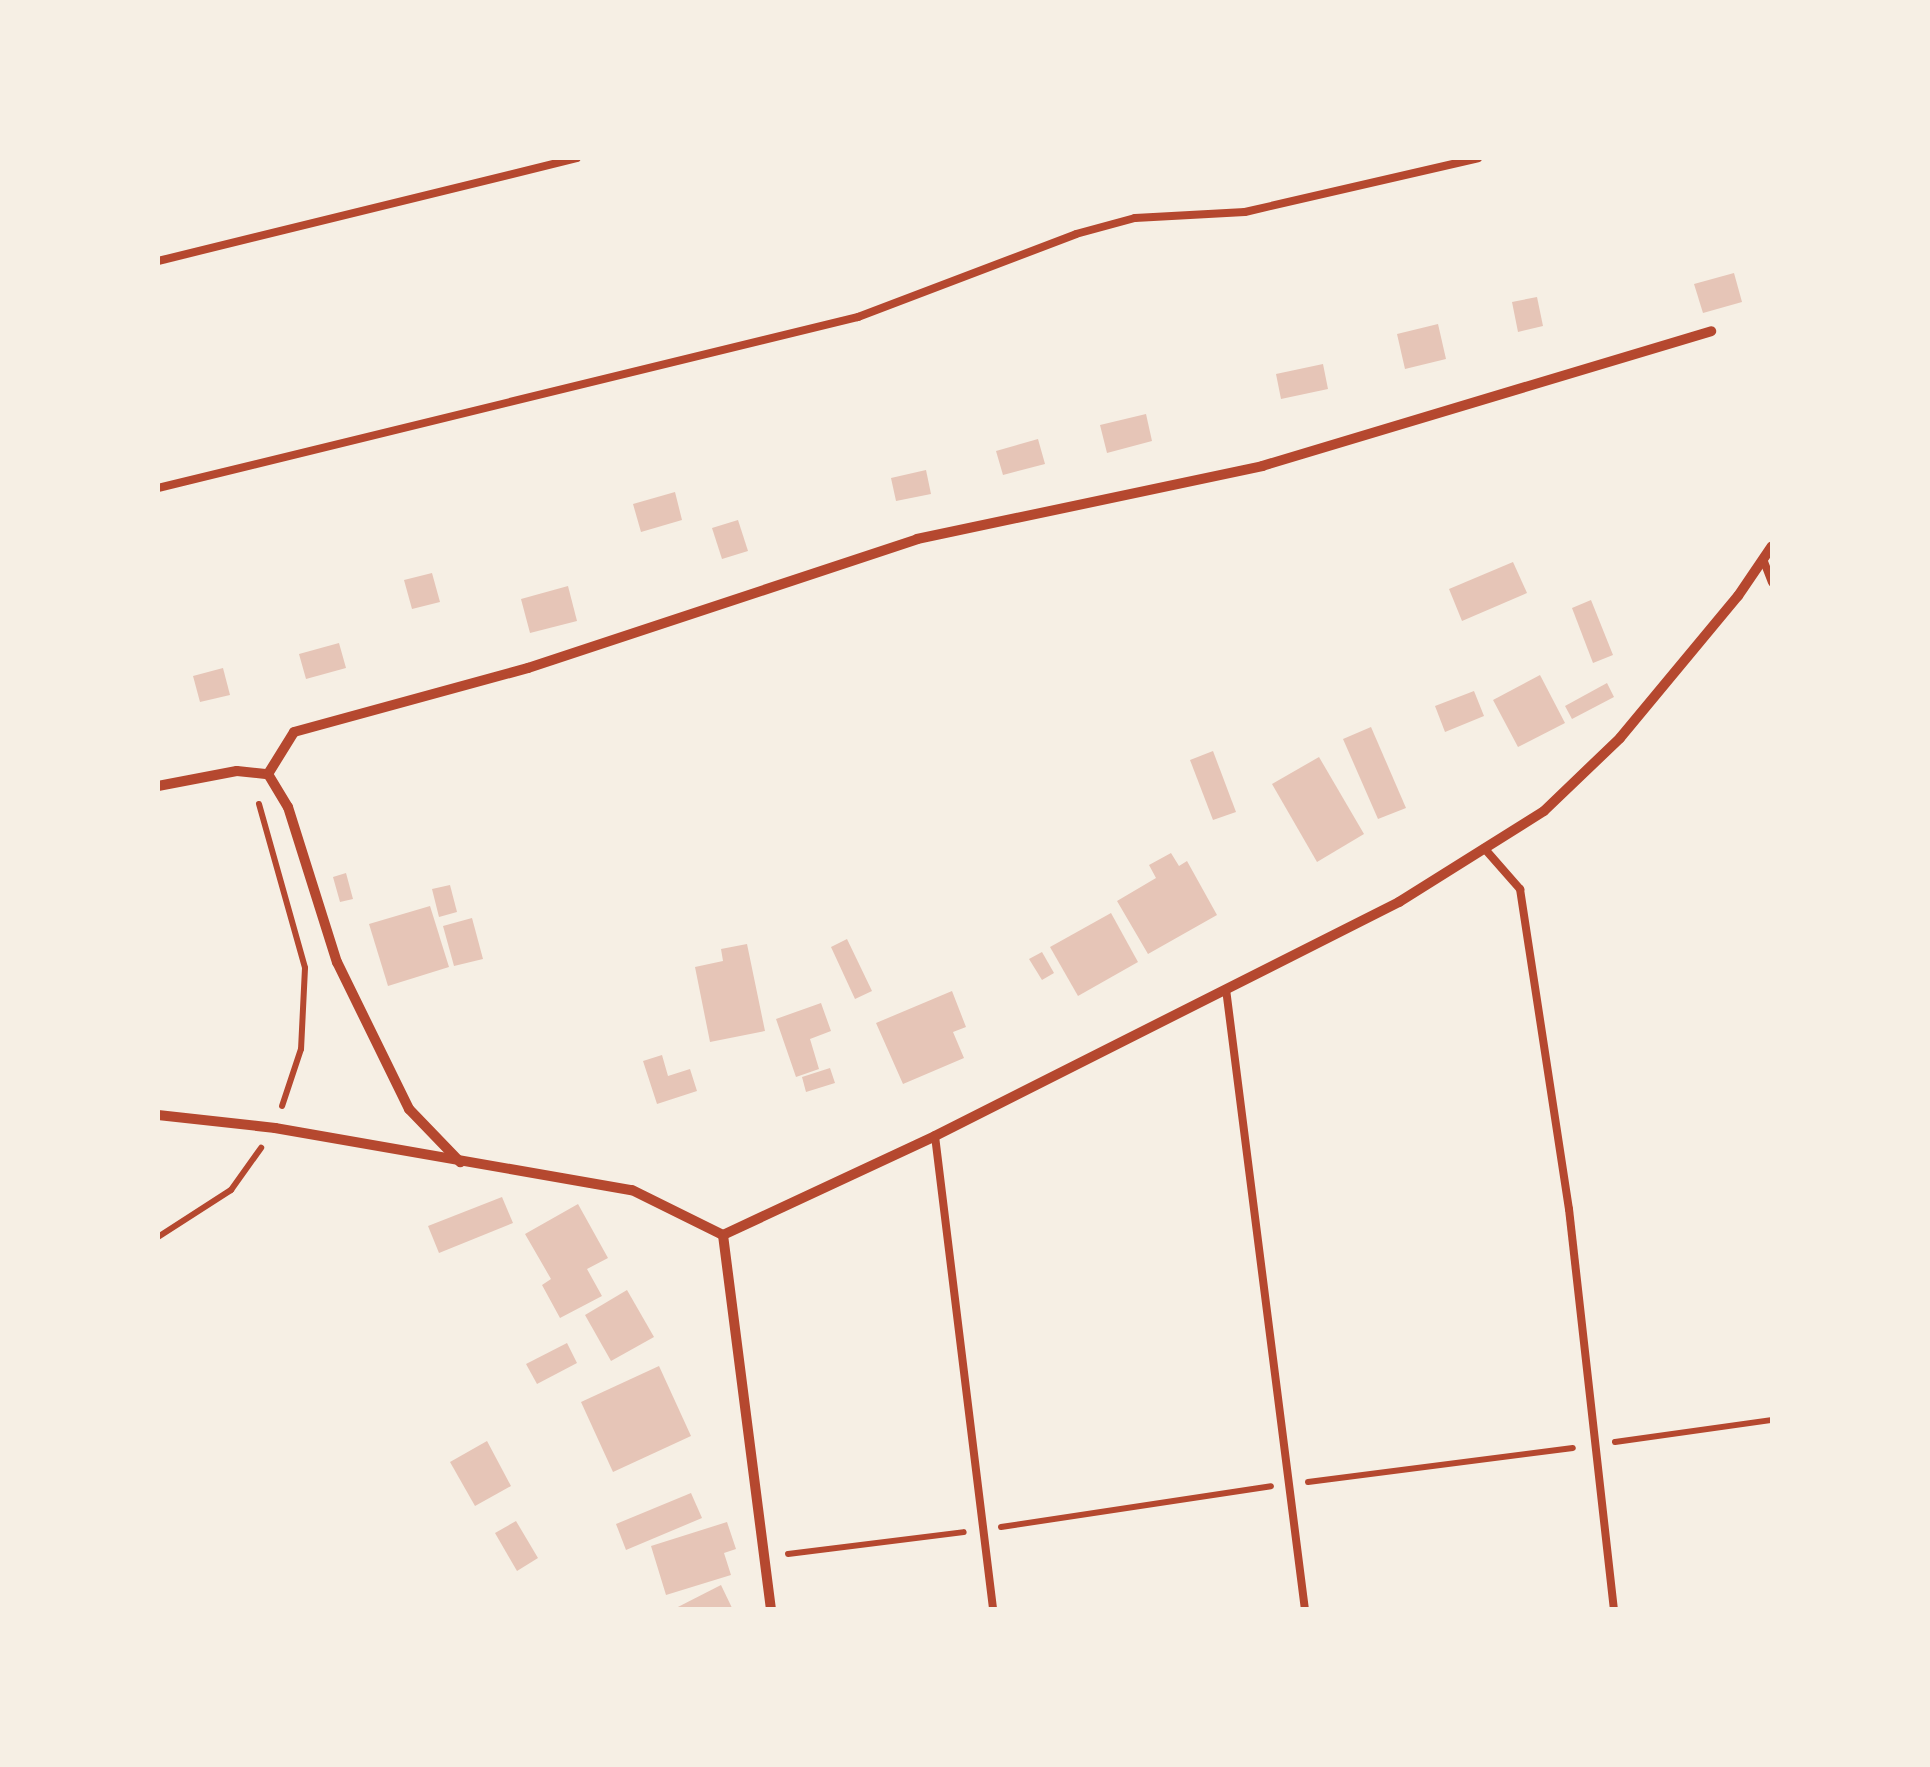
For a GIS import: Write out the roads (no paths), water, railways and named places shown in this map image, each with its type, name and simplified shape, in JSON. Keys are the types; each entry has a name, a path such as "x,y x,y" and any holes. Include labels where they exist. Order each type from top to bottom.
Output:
{"street":[{"path":"268,774 294,732 546,662 916,539 1262,466 1711,331"},
{"path":"723,1236 935,1136 1399,902 1544,811 1620,738 1738,596 1772,546"},
{"path":"158,786 237,771 268,774"},
{"path":"268,774 288,807 336,962 409,1109 461,1163"},
{"path":"158,1116 275,1128 632,1190 723,1236"},
{"path":"723,1236 771,1610"}],"lane":[{"path":"158,261 577,158"},
{"path":"158,488 858,318 1076,234 1135,218 1245,212 1478,158"},
{"path":"1763,558 1772,582"},
{"path":"1484,848 1520,889 1569,1209 1614,1610"},
{"path":"1226,989 1305,1610"},
{"path":"935,1136 993,1610"}]}
